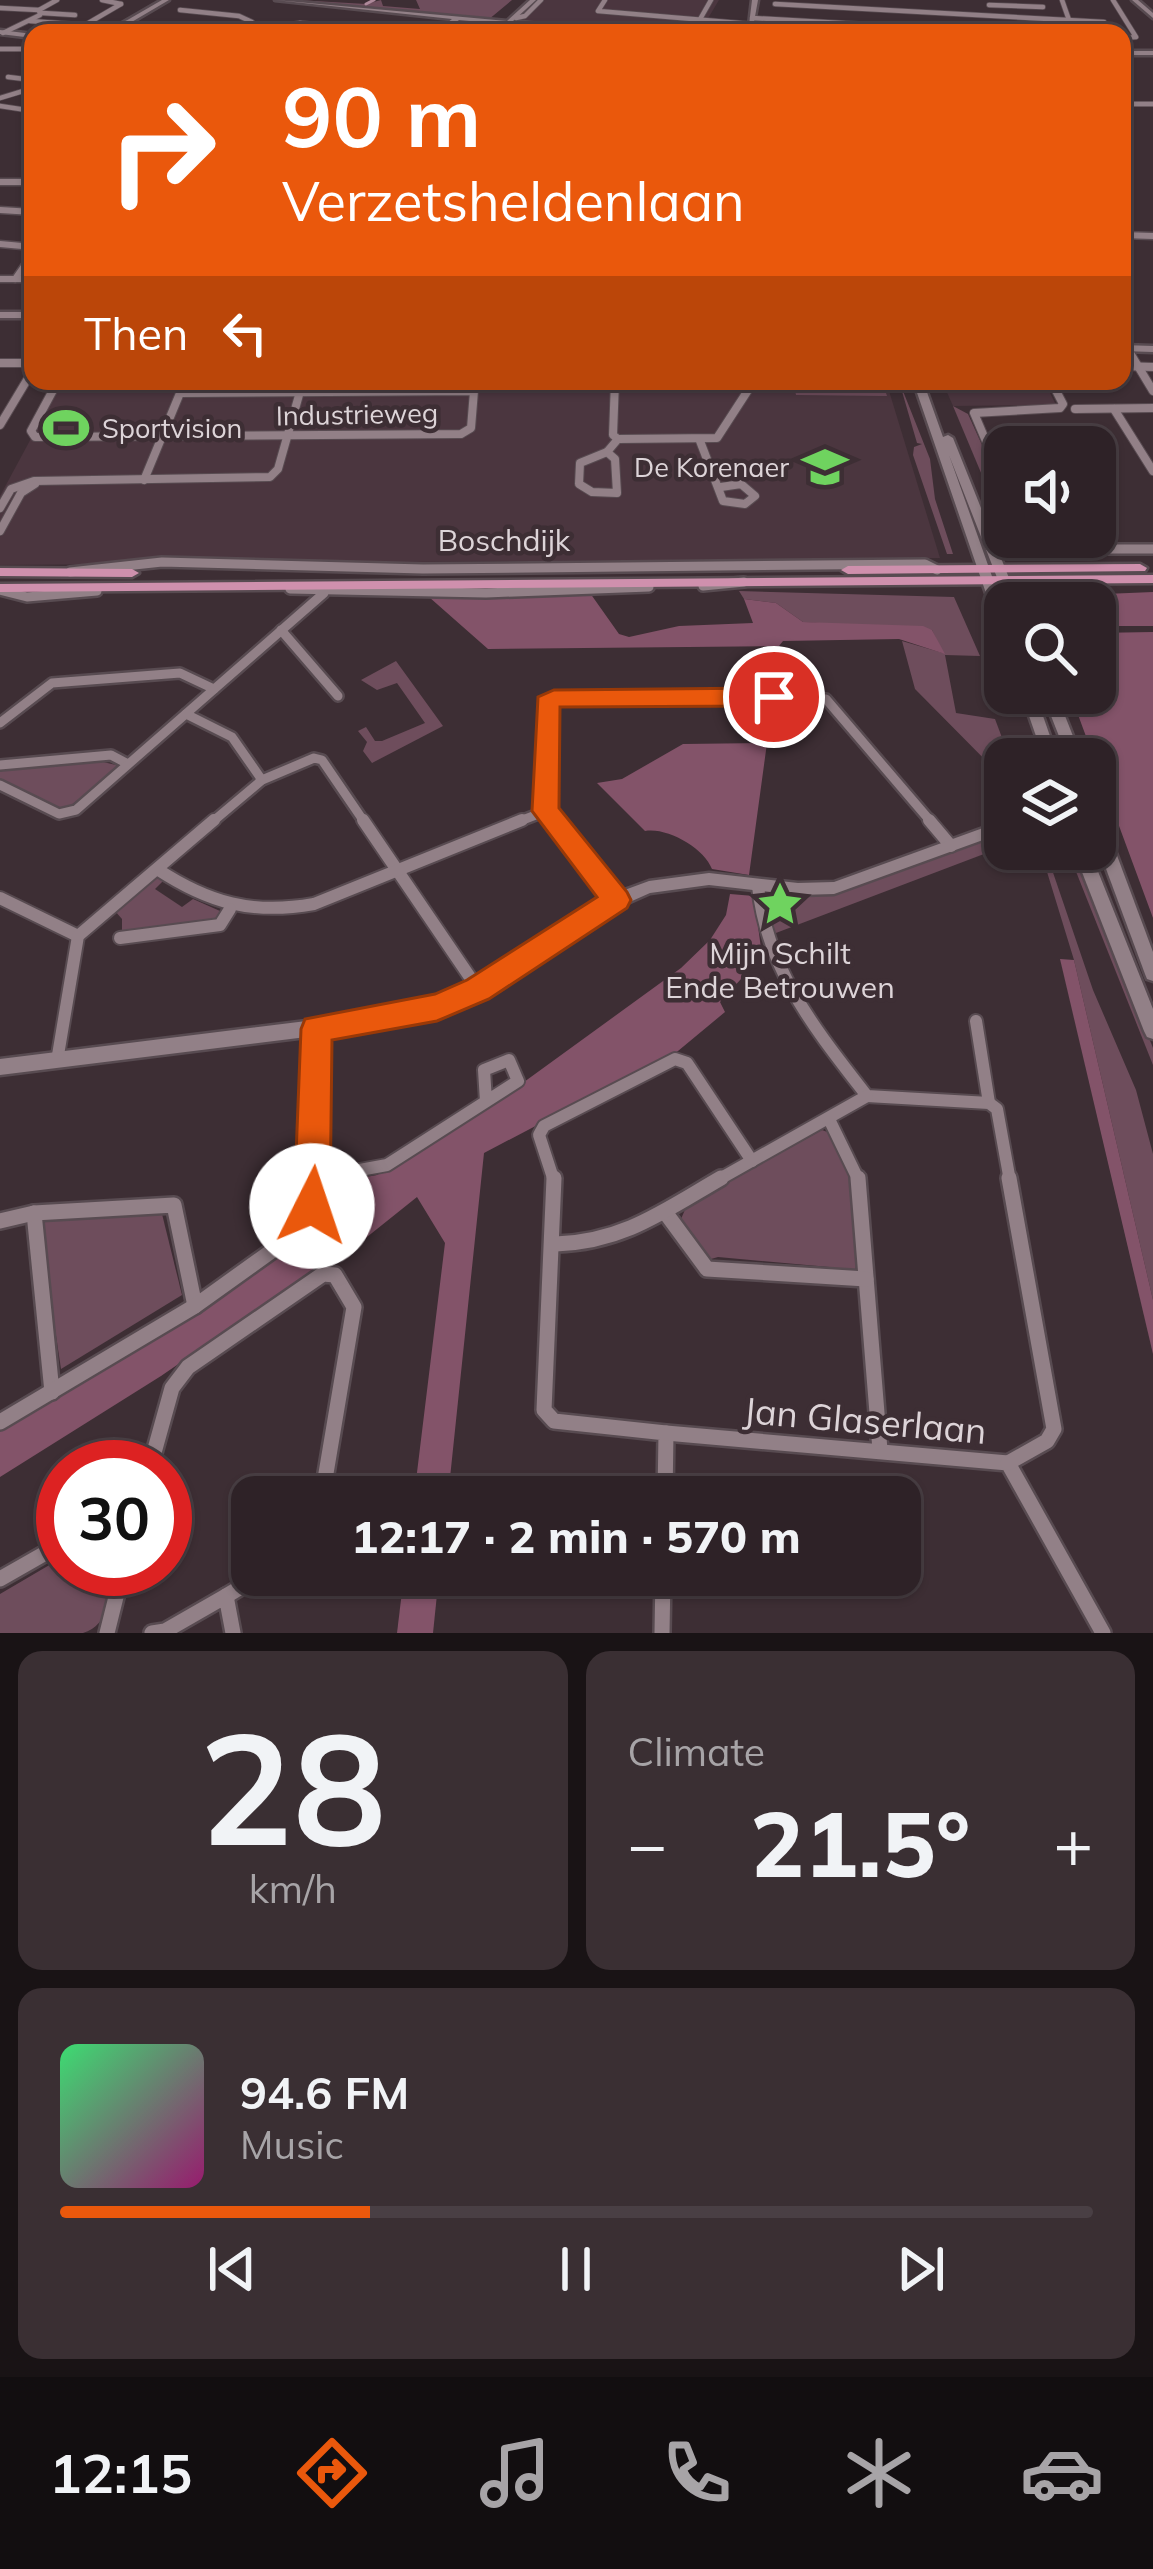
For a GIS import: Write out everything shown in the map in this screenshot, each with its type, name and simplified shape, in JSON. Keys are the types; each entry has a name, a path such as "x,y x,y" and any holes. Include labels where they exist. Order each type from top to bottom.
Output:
{"main road":[{"path":"228,0 507,24 533,0"},
{"path":"278,0 452,21"},
{"path":"507,24 533,0"},
{"path":"755,0 751,21 775,24"},
{"path":"1135,0 1153,16"},
{"path":"130,23 166,1"},
{"path":"448,24 452,21"},
{"path":"925,390 987,582"},
{"path":"926,390 1005,582"},
{"name":"Boschdijk","path":"1002,575 1153,568"},
{"name":"Boschdijk","path":"0,572 535,575 938,570 984,575"},
{"name":"Boschdijk","path":"0,589 984,575 1153,578"},
{"path":"0,1067 395,1018 478,989 616,900 676,881 834,887 984,834"},
{"path":"1089,870 1153,1031"},
{"path":"1114,870 1153,974"}],"street":[{"path":"2,32 30,21 57,0"},
{"path":"87,24 121,5 102,0"},
{"path":"605,0 598,11 751,21"},
{"path":"699,20 711,0"},
{"path":"883,0 884,10"},
{"path":"941,0 944,24"},
{"path":"992,16 989,2 1063,3 1069,20"},
{"path":"776,4 1104,22"},
{"path":"0,8 75,15"},
{"path":"821,22 823,8"},
{"path":"155,24 181,9 248,19 229,24"},
{"path":"1059,20 1060,24"},
{"path":"30,21 71,24"},
{"path":"130,23 137,24"},
{"path":"816,24 856,24"},
{"path":"8,77 24,81"},
{"path":"15,279 24,264"},
{"path":"0,279 24,279"},
{"path":"1131,358 1153,391"},
{"path":"1131,366 1153,367"},
{"path":"0,425 24,382"},
{"name":"Industrieweg","path":"53,390 31,434 468,432 473,390"},
{"path":"144,480 181,390"},
{"path":"0,509 18,485 44,481 270,477 277,473 301,390"},
{"path":"180,393 375,390"},
{"path":"615,390 613,435 618,439"},
{"path":"597,451 615,458 617,493 592,492 579,484 580,463 597,451 618,439 700,441 722,434 749,390"},
{"path":"984,437 974,413 1060,408 1064,404 1056,390"},
{"path":"1075,409 1153,408"},
{"path":"1114,409 1153,472"},
{"path":"700,441 712,480 721,487"},
{"path":"0,531 26,488 44,481"},
{"path":"0,509 12,509"},
{"path":"1116,547 1153,549"},
{"name":"Boschdijk","path":"0,589 27,597 92,591 296,589 324,593 734,586 753,579"},
{"path":"0,785 59,814 68,813 324,593"},
{"path":"281,630 338,696"},
{"path":"0,724 52,683 180,673 214,689"},
{"path":"616,900 546,811 547,704 554,699 826,699 951,846"},
{"path":"186,714 232,736 262,780"},
{"path":"0,765 111,755 128,764"},
{"path":"57,1061 78,936 262,780 319,758 478,989"},
{"path":"157,869 196,895 230,909 288,910 314,904 546,811"},
{"path":"758,886 759,917 770,958 794,999 867,1096"},
{"path":"0,898 78,936"},
{"path":"120,938 220,925 230,909"},
{"path":"976,1021 989,1103"},
{"path":"0,1422 195,1306 294,1235 312,1206 316,1178 316,1029"},
{"path":"752,1161 687,1063 675,1059 544,1126 539,1135 554,1170 556,1244 594,1243 665,1212 867,1096 989,1103 997,1109 1054,1430 1047,1441 1008,1463"},
{"path":"316,1178 387,1165 486,1101"},
{"path":"829,1119 858,1174 880,1450"},
{"path":"0,1221 34,1213 174,1205 195,1306"},
{"path":"665,1212 707,1269 866,1279"},
{"path":"34,1213 52,1392"},
{"name":"Jan Glaserlaan","path":"556,1244 544,1410 554,1420 1008,1463 1103,1633"},
{"path":"158,1440 172,1388 188,1367 323,1274 335,1275 354,1307 326,1476"},
{"path":"665,1476 666,1433"},
{"path":"0,1579 36,1558"},
{"path":"152,1633 165,1631 231,1593"},
{"path":"107,1633 117,1596"},
{"path":"226,1596 232,1633"},
{"path":"662,1633 663,1596"}],"shaded area":[{"path":"297,0 366,4 381,0 383,6 420,9 416,0 512,0 488,20"},
{"path":"543,0 719,0 707,20 760,24 552,24 522,21"},
{"path":"57,390 889,390 940,558 0,565 0,496"},
{"path":"795,390 885,390 887,396 796,395"},
{"path":"902,390 930,459 935,499 953,554 947,554 913,455 914,447 922,444 917,443"},
{"path":"946,390 1048,390 1056,405 953,406"},
{"path":"953,406 968,414 984,449 984,480"},
{"path":"739,591 954,597 980,656 945,655 956,713 995,719 1002,738 984,738 984,759 915,689 902,641 943,653 932,630 803,622 776,603 744,599"},
{"path":"1153,592 1153,626 1116,626 1116,594"},
{"path":"590,593 619,634 629,637 679,626 753,623 744,599 776,603 803,622 923,626 932,630 945,654 899,639 783,641 779,646 488,649 429,597"},
{"path":"1153,632 1153,918 1116,818 1116,738 1087,738 1078,714 1116,714 1116,633"},
{"path":"396,661 443,726 372,763 363,751 367,742 358,731 366,727 375,741 382,741 425,723 397,683 377,690 361,680"},
{"path":"767,743 749,875 712,869 684,841 664,832 645,831 597,783 622,779 683,744"},
{"path":"99,761 116,765 117,770 66,809 0,781 0,772 8,769"},
{"path":"984,841 984,854 768,936 763,894 841,893"},
{"path":"1046,870 1052,870 1093,990 1136,1090 1153,1154 1153,1300 1074,960"},
{"path":"1075,870 1082,870 1153,1048 1153,1065"},
{"path":"161,877 164,880 155,889 182,907 193,899 220,911 214,923 122,934 122,919 115,911"},
{"path":"730,894 754,896 762,956 720,1002 725,1012 678,1051 484,1153 450,1476 417,1476 445,1243 417,1197 337,1261 324,1264 161,1376 59,1440 36,1440 36,1454 0,1477 0,1430 190,1318 305,1232 325,1184 377,1175 524,1082 681,968 710,940 726,915"},
{"path":"1060,959 1074,960 1153,1300 1153,1354"},
{"path":"822,1130 830,1133 851,1177 855,1270 718,1257 704,1261 681,1219 687,1205"},
{"path":"162,1214 182,1295 61,1369 39,1222"},
{"path":"36,1573 36,1596 111,1596 99,1623 83,1633 0,1633 0,1594"},
{"path":"401,1596 437,1596 433,1633 397,1633"}],"waterway":[{"path":"366,4 374,0"}],"place":[{"name":"Sportvision","path":"66,428"},
{"name":"De Korenaer","path":"825,467"},
{"name":"Mijn Schilt Ende Betrouwen","path":"780,904"}],"route":[{"path":"312,1206 316,1029 437,1007 478,989 616,900 546,811 547,704 554,699 774,697"}]}
